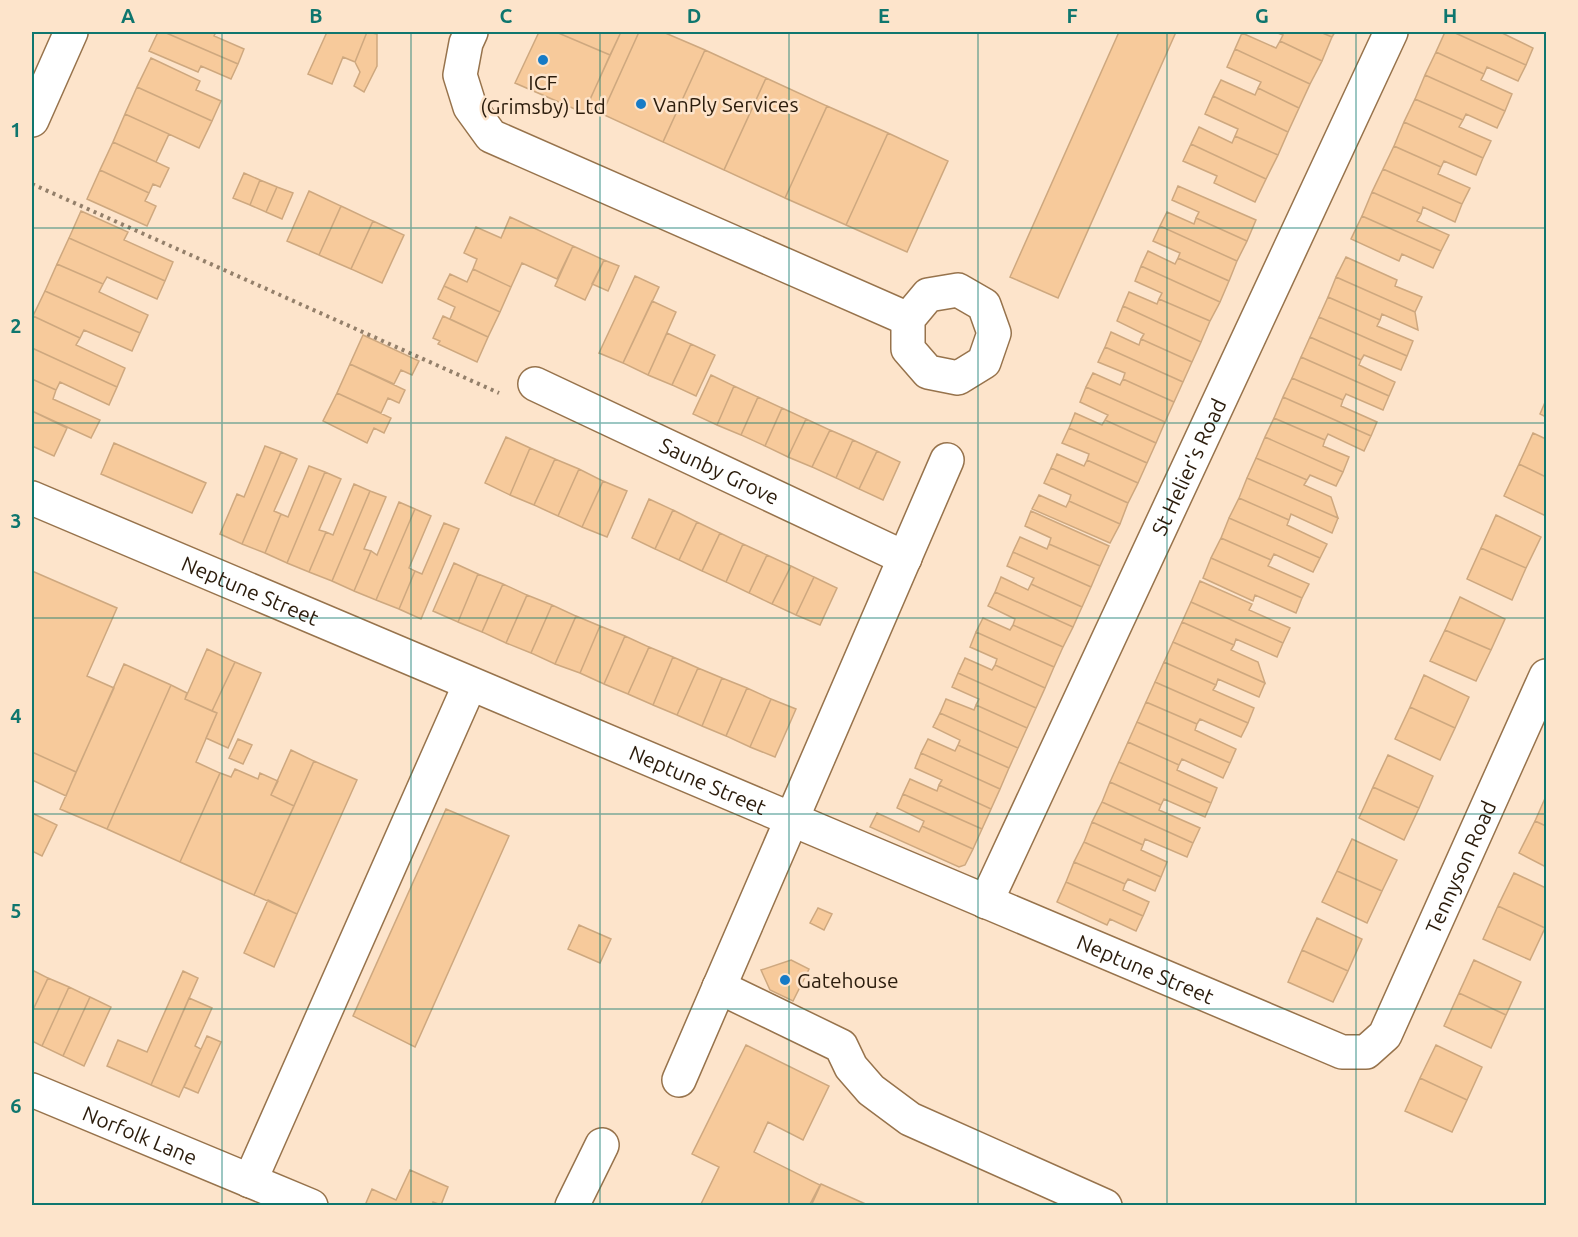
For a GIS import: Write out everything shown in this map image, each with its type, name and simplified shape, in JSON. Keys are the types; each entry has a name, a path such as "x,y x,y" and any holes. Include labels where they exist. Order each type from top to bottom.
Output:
{"street":[{"path":"32,120 71,32"},
{"path":"471,32 466,43 459,75 470,107 491,136 908,319"},
{"name":"St Helier's Road","path":"986,902 1390,32"},
{"name":"Saunby Grove","path":"535,384 905,558"},
{"path":"679,1080 947,460"},
{"name":"Neptune Street","path":"32,498 1342,1052 1366,1052"},
{"name":"Tennyson Road","path":"1366,1052 1385,1035 1546,676"},
{"path":"250,1181 470,684"},
{"path":"719,987 841,1046 851,1067 871,1090 910,1119 1105,1206"},
{"name":"Norfolk Lane","path":"32,1090 311,1206"},
{"path":"572,1206 602,1145"}],"path":[{"path":"32,184 501,393 535,384"}],"building":[{"path":"158,32 164,32 238,64 231,79 201,66 198,72 149,51"},
{"path":"164,32 216,32 214,36 244,49 238,64"},
{"path":"327,32 367,32 355,62 343,57 332,84 308,74"},
{"path":"367,32 377,34 377,66 364,92 354,86 360,72 355,62"},
{"path":"539,32 556,32 610,55 584,113 515,83"},
{"path":"556,32 621,32 610,55"},
{"path":"621,32 639,32 602,114 586,108"},
{"path":"639,32 663,32 705,50 663,142 602,114"},
{"path":"1119,32 1176,32 1058,298 1010,277"},
{"path":"1275,32 1320,32 1332,37 1322,61 1280,41 1283,35"},
{"path":"1320,32 1335,32 1332,37"},
{"path":"1445,32 1453,32 1526,65 1518,81 1487,67 1484,74 1436,52"},
{"path":"1453,32 1503,32 1533,48 1526,65"},
{"path":"1242,33 1276,48 1280,41 1322,61 1310,84 1235,49"},
{"path":"1235,49 1310,84 1299,108 1258,88 1261,82 1227,67"},
{"path":"705,50 766,78 724,170 663,142"},
{"path":"1436,52 1484,74 1481,80 1512,94 1505,111 1425,75"},
{"path":"151,58 200,81 196,90 221,101 212,121 137,87"},
{"path":"1425,75 1505,111 1497,128 1466,114 1463,120 1415,99"},
{"path":"766,78 827,106 785,198 724,170"},
{"path":"1221,80 1255,95 1258,88 1299,108 1288,132 1213,96"},
{"path":"137,87 212,121 199,148 125,114"},
{"path":"1213,96 1288,132 1278,155 1235,136 1238,129 1205,114"},
{"path":"1415,99 1463,120 1459,127 1491,141 1483,158 1404,122"},
{"path":"827,106 888,133 846,225 785,198"},
{"path":"125,114 169,134 156,162 113,142"},
{"path":"1404,122 1483,158 1476,175 1444,161 1441,167 1394,146"},
{"path":"1199,127 1232,143 1235,136 1278,155 1266,179 1191,144"},
{"path":"888,133 948,161 907,252 846,225"},
{"path":"113,142 169,168 160,187 153,184 149,193 100,170"},
{"path":"1191,144 1266,179 1255,202 1214,183 1217,176 1183,161"},
{"path":"1394,146 1441,167 1438,174 1470,188 1462,204 1383,169"},
{"path":"1383,169 1462,204 1455,222 1423,207 1421,214 1372,192"},
{"path":"100,170 149,193 145,201 156,206 147,226 87,199"},
{"path":"244,173 260,180 250,205 233,198"},
{"path":"260,180 277,187 266,212 250,205"},
{"path":"1178,186 1256,220 1247,241 1196,218 1199,212 1172,200"},
{"path":"277,187 293,193 282,219 266,212"},
{"path":"309,191 341,206 319,255 287,241"},
{"path":"1372,192 1421,214 1417,221 1449,235 1441,251 1362,216"},
{"path":"341,206 373,221 351,269 319,255"},
{"path":"81,211 128,232 124,240 173,262 165,281 69,238"},
{"path":"1167,212 1194,224 1196,218 1247,241 1237,261 1160,226"},
{"path":"1362,216 1441,251 1433,268 1402,254 1399,261 1351,239"},
{"path":"510,217 573,246 557,279 522,263 511,287 473,269 477,259 464,253 476,227 501,238"},
{"path":"373,221 404,235 382,283 351,269"},
{"path":"1160,226 1237,261 1229,281 1178,258 1180,253 1153,241"},
{"path":"69,238 165,281 157,299 107,277 103,284 57,264"},
{"path":"573,246 604,260 585,300 555,286"},
{"path":"1148,251 1175,264 1178,258 1229,281 1220,302 1141,266"},
{"path":"1346,257 1397,280 1395,286 1422,297 1415,312 1336,277"},
{"path":"604,260 619,266 608,291 592,284"},
{"path":"57,264 103,284 99,292 148,315 140,333 45,291"},
{"path":"1141,266 1220,302 1210,321 1159,299 1162,293 1135,281"},
{"path":"473,269 511,287 500,312 444,286 450,274 467,282"},
{"path":"635,276 659,287 623,363 599,353"},
{"path":"1336,277 1415,312 1418,330 1382,314 1380,320 1328,297"},
{"path":"444,286 500,312 488,337 450,319 455,307 438,299"},
{"path":"45,291 140,333 132,351 84,330 80,338 33,316"},
{"path":"1129,292 1157,304 1159,299 1210,321 1201,342 1123,306"},
{"path":"1328,297 1380,320 1377,326 1413,341 1407,356 1319,317"},
{"path":"652,301 676,312 648,375 623,363"},
{"path":"1123,306 1201,342 1192,362 1141,339 1144,334 1117,321"},
{"path":"33,316 80,338 76,345 125,368 117,387 32,348"},
{"path":"443,316 488,337 477,362 438,344 440,341 433,338"},
{"path":"1319,317 1407,356 1401,370 1364,355 1361,360 1310,337"},
{"path":"1111,332 1139,345 1141,339 1192,362 1183,382 1105,347"},
{"path":"667,333 691,344 672,385 648,375"},
{"path":"363,335 419,361 412,375 401,370 394,384 350,364"},
{"path":"1310,337 1361,360 1359,365 1395,382 1389,396 1301,357"},
{"path":"691,344 715,355 696,396 672,385"},
{"path":"1105,347 1183,382 1174,402 1123,379 1125,373 1098,362"},
{"path":"32,348 117,387 109,405 60,382 56,390 32,379"},
{"path":"1301,357 1389,396 1383,410 1346,394 1343,400 1292,378"},
{"path":"350,364 405,390 399,403 388,398 381,413 337,393"},
{"path":"1093,373 1120,385 1123,379 1174,402 1165,422 1086,387"},
{"path":"711,375 734,386 717,425 693,414"},
{"path":"1292,378 1343,400 1341,406 1377,422 1371,436 1283,397"},
{"path":"32,379 56,390 53,399 100,420 91,438 32,411"},
{"path":"734,386 758,397 741,435 717,425"},
{"path":"1086,387 1165,422 1156,443 1105,420 1108,415 1080,402"},
{"path":"337,393 391,418 384,433 374,428 367,443 323,421"},
{"path":"758,397 782,408 765,446 741,435"},
{"path":"1283,397 1371,436 1364,451 1328,434 1325,440 1274,418"},
{"path":"1546,400 1546,417 1540,414"},
{"path":"782,408 806,419 788,457 765,446"},
{"path":"32,411 67,428 54,456 32,446"},
{"path":"1075,413 1102,425 1105,420 1156,443 1147,463 1069,428"},
{"path":"1274,418 1325,440 1323,446 1349,457 1343,472 1265,437"},
{"path":"806,419 830,430 812,467 788,457"},
{"path":"1069,428 1147,463 1138,483 1087,460 1089,454 1062,443"},
{"path":"830,430 853,440 836,478 812,467"},
{"path":"1533,433 1546,439 1546,477 1519,464"},
{"path":"506,437 530,448 510,495 485,483"},
{"path":"1265,437 1343,472 1336,486 1310,475 1307,480 1256,458"},
{"path":"853,440 877,451 859,489 836,478"},
{"path":"114,443 206,483 192,513 101,474"},
{"path":"265,446 281,452 242,544 220,534 237,494 244,497"},
{"path":"530,448 555,459 534,505 510,495"},
{"path":"877,451 900,462 883,500 859,489"},
{"path":"281,452 297,459 274,511 281,514 265,553 242,544"},
{"path":"1057,454 1084,466 1087,460 1138,483 1128,503 1051,468"},
{"path":"1256,458 1307,480 1304,485 1331,497 1338,518 1247,478"},
{"path":"555,459 579,469 558,516 534,505"},
{"path":"1519,464 1546,477 1546,516 1504,496"},
{"path":"309,466 325,472 287,563 265,553 281,514 288,517"},
{"path":"1051,468 1128,503 1120,524 1069,501 1071,495 1044,483"},
{"path":"579,469 603,481 582,527 558,516"},
{"path":"325,472 341,479 319,530 326,532 309,572 287,563"},
{"path":"1247,478 1338,518 1332,533 1291,514 1289,520 1239,498"},
{"path":"603,481 627,491 607,537 582,527"},
{"path":"354,484 370,491 332,581 309,572 326,532 333,535"},
{"path":"370,491 386,497 364,549 371,551 354,591 332,581"},
{"path":"1039,495 1066,507 1069,501 1120,524 1110,543 1032,509"},
{"path":"1239,498 1289,520 1287,525 1327,544 1320,558 1229,518"},
{"path":"649,499 673,510 655,549 632,538"},
{"path":"399,502 415,509 376,600 354,591 371,551 377,555"},
{"path":"415,509 431,516 409,568 415,571 399,609 376,600"},
{"path":"673,510 697,522 679,560 655,549"},
{"path":"1031,511 1109,546 1100,566 1049,544 1051,538 1025,526"},
{"path":"1496,515 1541,537 1526,568 1481,548"},
{"path":"1229,518 1320,558 1313,572 1274,554 1271,560 1221,538"},
{"path":"697,522 720,533 702,571 679,560"},
{"path":"444,523 459,529 421,619 399,609 415,571 422,574"},
{"path":"720,533 743,544 726,582 702,571"},
{"path":"1020,537 1047,549 1049,544 1100,566 1091,587 1013,552"},
{"path":"1221,538 1271,560 1268,566 1309,584 1302,598 1211,558"},
{"path":"743,544 767,555 749,593 726,582"},
{"path":"1481,548 1526,568 1512,600 1467,579"},
{"path":"1013,552 1091,587 1082,607 1031,584 1034,578 1007,566"},
{"path":"767,555 791,566 772,604 749,593"},
{"path":"1211,558 1302,598 1296,613 1255,595 1253,601 1203,578"},
{"path":"454,563 478,574 458,622 433,611"},
{"path":"791,566 814,577 796,615 772,604"},
{"path":"32,571 117,608 87,676 114,688 76,772 32,752"},
{"path":"478,574 503,584 482,632 458,622"},
{"path":"814,577 837,588 820,625 796,615"},
{"path":"1001,577 1028,590 1031,584 1082,607 1073,627 995,592"},
{"path":"1200,581 1252,604 1249,610 1290,628 1283,643 1191,602"},
{"path":"503,584 527,595 506,643 482,632"},
{"path":"995,592 1073,627 1063,647 1013,625 1015,619 988,606"},
{"path":"527,595 552,605 531,653 506,643"},
{"path":"1460,597 1505,619 1491,650 1445,630"},
{"path":"1191,602 1283,643 1277,657 1236,639 1234,645 1182,622"},
{"path":"552,605 576,616 555,664 531,653"},
{"path":"576,616 600,626 580,673 555,664"},
{"path":"983,618 1010,630 1013,625 1063,647 1054,667 976,632"},
{"path":"1182,622 1234,645 1231,650 1258,662 1265,683 1173,642"},
{"path":"600,626 625,636 604,684 580,673"},
{"path":"1445,630 1491,650 1476,681 1430,661"},
{"path":"976,632 1054,667 1045,688 995,665 997,659 970,647"},
{"path":"625,636 649,647 628,694 604,684"},
{"path":"1173,642 1265,683 1259,697 1218,679 1216,685 1164,662"},
{"path":"649,647 673,657 653,705 628,694"},
{"path":"207,649 235,662 212,711 185,699"},
{"path":"673,657 698,668 677,715 653,705"},
{"path":"965,658 992,670 995,665 1045,688 1036,708 958,673"},
{"path":"235,662 261,673 228,748 206,738 217,713 212,711"},
{"path":"1164,662 1216,685 1213,690 1254,708 1248,723 1155,682"},
{"path":"124,664 171,685 107,829 60,809"},
{"path":"698,668 722,678 702,726 677,715"},
{"path":"958,673 1036,708 1027,728 976,705 979,699 952,687"},
{"path":"1424,675 1469,697 1455,728 1410,707"},
{"path":"722,678 747,688 726,736 702,726"},
{"path":"1155,682 1248,723 1241,737 1200,719 1197,724 1146,702"},
{"path":"171,685 187,693 185,699 217,713 196,762 220,773 180,862 107,829"},
{"path":"747,688 771,699 750,747 726,736"},
{"path":"771,699 796,709 775,757 750,747"},
{"path":"946,699 974,710 976,705 1027,728 1018,748 940,713"},
{"path":"1146,702 1197,724 1195,730 1236,749 1230,763 1137,722"},
{"path":"1410,707 1455,728 1440,760 1395,739"},
{"path":"940,713 1018,748 1009,768 958,745 960,740 933,727"},
{"path":"1137,722 1230,763 1223,778 1182,759 1179,765 1128,742"},
{"path":"238,739 252,745 243,764 229,758"},
{"path":"928,739 955,751 958,745 1009,768 1000,789 921,753"},
{"path":"1128,742 1179,765 1177,770 1217,788 1211,803 1119,762"},
{"path":"291,750 314,761 294,806 271,795"},
{"path":"32,752 76,772 66,796 32,780"},
{"path":"921,753 1000,789 991,809 939,785 942,780 915,768"},
{"path":"1388,755 1433,776 1419,808 1373,787"},
{"path":"314,761 357,780 297,914 254,895"},
{"path":"1119,762 1211,803 1205,817 1164,799 1161,805 1110,782"},
{"path":"235,769 258,779 260,773 278,781 271,795 294,806 254,895 180,862 220,773 231,777"},
{"path":"910,779 937,791 939,785 991,809 982,829 903,794"},
{"path":"1110,782 1161,805 1159,810 1200,828 1193,843 1102,802"},
{"path":"1373,787 1419,808 1404,840 1359,818"},
{"path":"903,794 982,829 973,849 922,826 924,821 897,808"},
{"path":"1546,796 1546,826 1535,821"},
{"path":"1102,802 1193,843 1187,857 1145,839 1143,845 1092,822"},
{"path":"446,809 509,836 415,1047 353,1016"},
{"path":"32,813 57,825 42,856 32,851"},
{"path":"877,813 919,832 922,826 973,849 965,865 959,867 870,827"},
{"path":"1535,821 1546,826 1546,867 1519,853"},
{"path":"1092,822 1143,845 1141,850 1167,862 1161,877 1084,842"},
{"path":"1352,839 1397,860 1382,891 1337,871"},
{"path":"1084,842 1161,877 1155,891 1128,879 1125,884 1074,862"},
{"path":"1074,862 1125,884 1123,890 1149,902 1143,916 1066,882"},
{"path":"1337,871 1382,891 1367,923 1322,902"},
{"path":"1514,873 1546,888 1545,928 1498,906"},
{"path":"1066,882 1143,916 1136,931 1110,919 1107,925 1057,902"},
{"path":"268,900 297,914 274,967 244,953"},
{"path":"1498,906 1545,928 1530,960 1483,939"},
{"path":"818,908 832,914 824,930 810,923"},
{"path":"1317,918 1362,939 1348,971 1302,950"},
{"path":"579,925 611,939 600,963 568,949"},
{"path":"1302,950 1348,971 1333,1002 1288,982"},
{"name":"Gatehouse","path":"791,960 809,969 793,1001 770,990 761,970"},
{"path":"1474,960 1521,982 1506,1015 1459,993"},
{"path":"32,970 48,978 32,1012"},
{"path":"183,971 198,978 151,1085 107,1066 118,1040 147,1052"},
{"path":"48,978 69,987 42,1046 32,1041 32,1012"},
{"path":"69,987 90,997 63,1056 42,1046"},
{"path":"1459,993 1506,1015 1491,1048 1444,1026"},
{"path":"90,997 111,1007 84,1066 63,1056"},
{"path":"189,998 212,1008 195,1046 201,1049 179,1097 151,1085"},
{"path":"207,1036 221,1042 198,1093 184,1087"},
{"path":"746,1045 829,1086 803,1140 768,1122 754,1152 820,1185 809,1206 700,1206 719,1167 692,1154"},
{"path":"1436,1045 1482,1067 1467,1100 1420,1078"},
{"path":"1420,1078 1467,1100 1452,1132 1405,1111"},
{"path":"410,1170 448,1187 441,1205 433,1202 432,1206 371,1206 366,1203 372,1189 396,1200"},
{"path":"821,1184 870,1206 811,1206"}],"place":[{"name":"ICF (Grimsby) Ltd","path":"543,60"},
{"name":"VanPly Services","path":"641,104"},
{"name":"Gatehouse","path":"785,980"}]}
